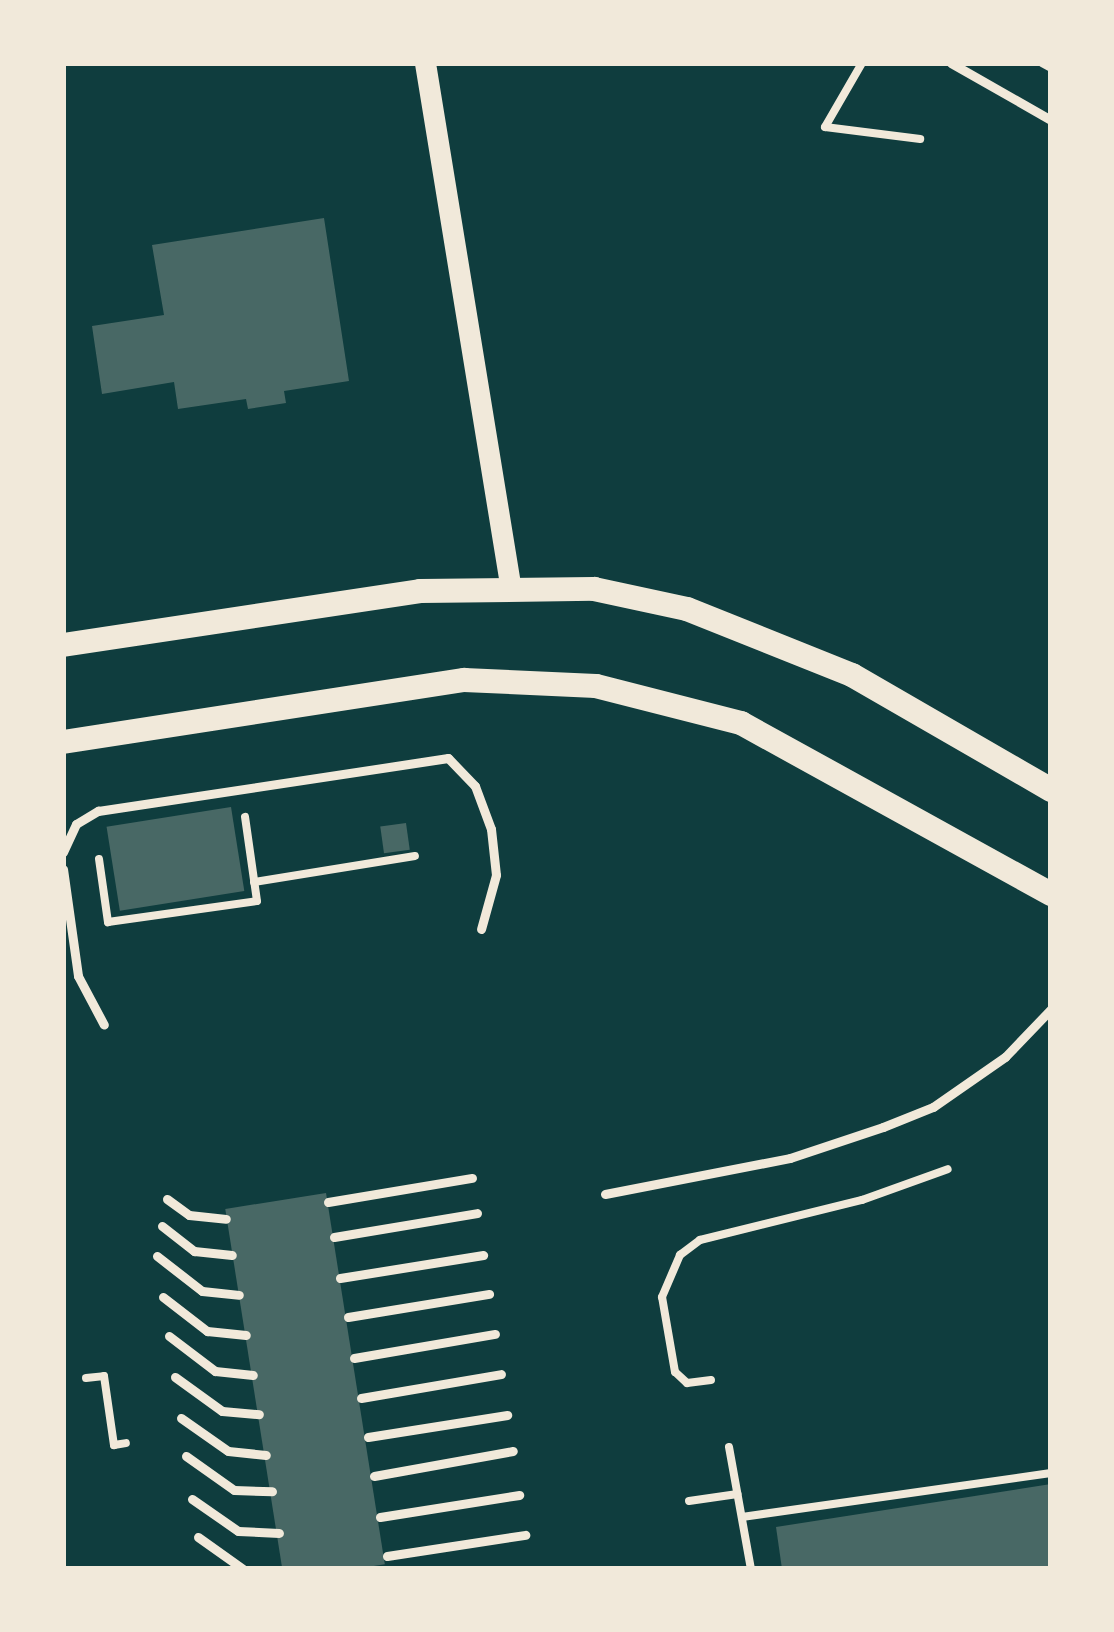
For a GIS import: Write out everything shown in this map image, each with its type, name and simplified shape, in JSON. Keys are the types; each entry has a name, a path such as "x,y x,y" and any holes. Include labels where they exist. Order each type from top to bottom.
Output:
{"main road":[{"path":"63,645 420,590 510,584 664,604 773,641 852,675 1051,790"},
{"path":"63,742 464,680 596,686 741,723 1051,894"}],"street":[{"path":"425,63 510,584"}],"lane":[{"path":"951,63 1051,120"},
{"path":"63,852 76,824 98,811 448,758 475,786 491,830 496,875 481,929"},
{"path":"63,869 78,976 104,1025"},
{"path":"605,1194 790,1158 933,1107 1005,1057 1051,1009"},
{"path":"328,1202 472,1178"},
{"path":"167,1199 188,1215 226,1219"},
{"path":"334,1237 477,1214"},
{"path":"162,1226 194,1251 232,1255"},
{"path":"340,1278 483,1255"},
{"path":"157,1256 202,1291 239,1294"},
{"path":"347,1317 489,1294"},
{"path":"163,1297 207,1331 246,1335"},
{"path":"354,1358 495,1334"},
{"path":"170,1336 215,1371 253,1375"},
{"path":"361,1398 501,1373"},
{"path":"176,1377 222,1411 259,1414"},
{"path":"368,1438 507,1415"},
{"path":"181,1418 228,1451 266,1455"},
{"path":"374,1476 513,1451"},
{"path":"186,1456 234,1490 272,1491"},
{"path":"380,1517 519,1495"},
{"path":"192,1498 238,1531 279,1533"},
{"path":"387,1556 525,1535"},
{"path":"198,1537 243,1569"}],"path":[{"path":"862,63 824,127 920,139"},
{"path":"1042,63 1051,68"},
{"path":"98,859 108,922 256,901 241,788"},
{"path":"254,881 415,856"},
{"path":"711,1380 687,1383 675,1372 662,1297 680,1255 700,1240 862,1200 948,1168"},
{"path":"86,1378 104,1376 113,1445 126,1443"},
{"path":"729,1447 751,1569"},
{"path":"742,1517 1051,1473"},
{"path":"689,1501 737,1494"}],"building":[{"path":"324,218 349,381 284,391 286,403 248,409 246,399 178,409 174,382 102,394 92,326 164,315 152,245"},
{"path":"231,807 244,891 120,911 107,827"},
{"path":"406,823 410,850 384,853 380,827"},
{"path":"326,1193 385,1564 282,1569 225,1209"},
{"path":"1051,1484 1051,1569 782,1569 776,1527"}]}
